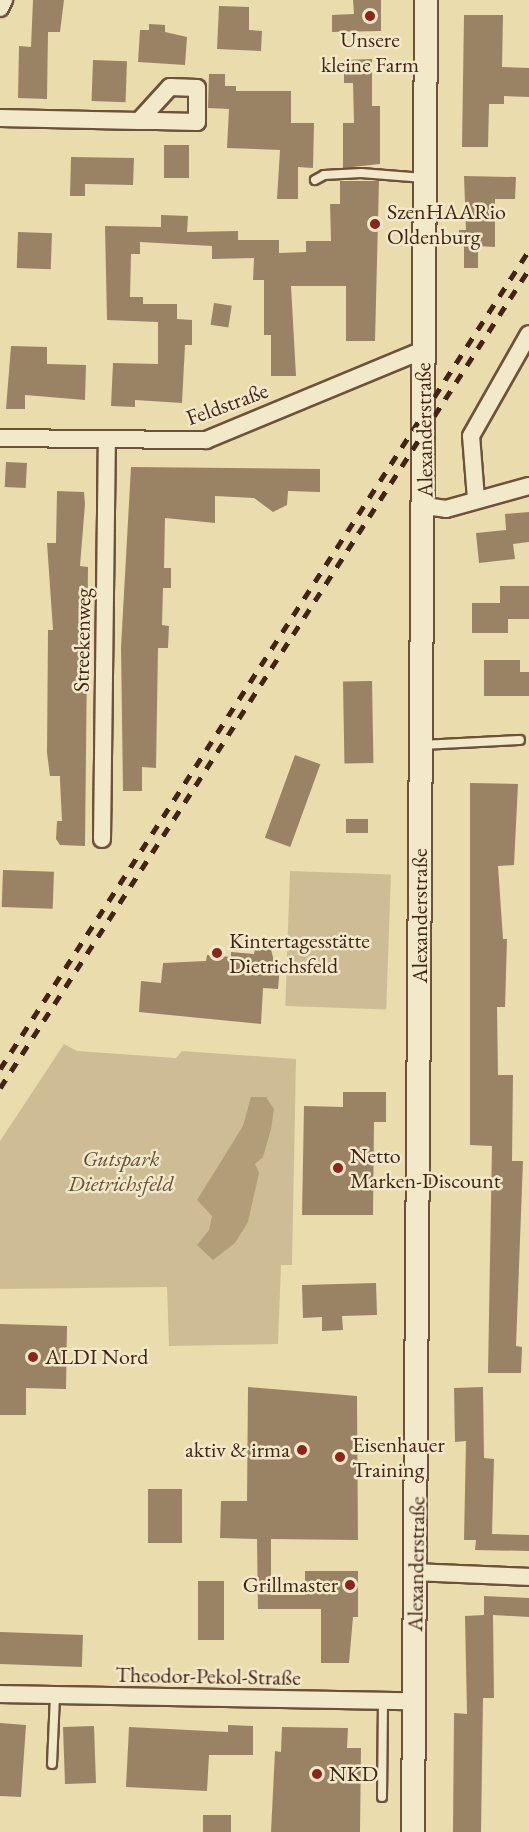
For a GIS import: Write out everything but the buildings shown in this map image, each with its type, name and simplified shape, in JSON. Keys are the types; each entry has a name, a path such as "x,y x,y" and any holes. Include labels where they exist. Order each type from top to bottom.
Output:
{"main road":[{"name":"Alexanderstraße","path":"414,1832 420,745 425,506 423,350 426,0"}],"street":[{"path":"0,8 4,0"},
{"path":"0,118 140,121"},
{"path":"476,499 471,436 529,334"},
{"name":"Feldstraße","path":"0,438 107,442 206,440 423,350"},
{"name":"Streekenweg","path":"102,839 107,442"},
{"path":"425,506 446,509 529,486"},
{"path":"415,1572 529,1577"},
{"name":"Theodor-Pekol-Straße","path":"0,1694 415,1701"}],"lane":[{"path":"315,180 324,175 361,173 424,178"},
{"path":"420,745 520,740"},
{"path":"52,1764 55,1695"},
{"path":"382,1797 383,1701"}],"green space":[{"path":"290,871 391,875 386,1009 285,1006"},
{"name":"Gutspark Dietrichsfeld","path":"64,1044 77,1051 176,1058 182,1051 296,1059 292,1265 281,1265 278,1344 169,1346 167,1287 0,1289 0,1141"}],"shaded area":[{"path":"251,1097 266,1097 274,1109 271,1129 263,1157 255,1164 259,1173 248,1222 235,1243 213,1260 197,1245 209,1230 212,1216 197,1200 243,1126"}],"railway":[{"path":"0,1069 529,250"},
{"path":"0,1088 529,269"}],"place":[{"name":"Unsere kleine Farm","path":"370,16"},
{"name":"SzenHAARio Oldenburg","path":"375,224"},
{"name":"Kintertagesstätte Dietrichsfeld","path":"217,953"},
{"name":"Netto Marken-Discount","path":"338,1168"},
{"name":"ALDI Nord","path":"33,1357"},
{"name":"aktiv & irma","path":"302,1450"},
{"name":"Eisenhauer Training","path":"340,1457"},
{"name":"Grillmaster","path":"350,1585"},
{"name":"NKD","path":"317,1774"}]}
